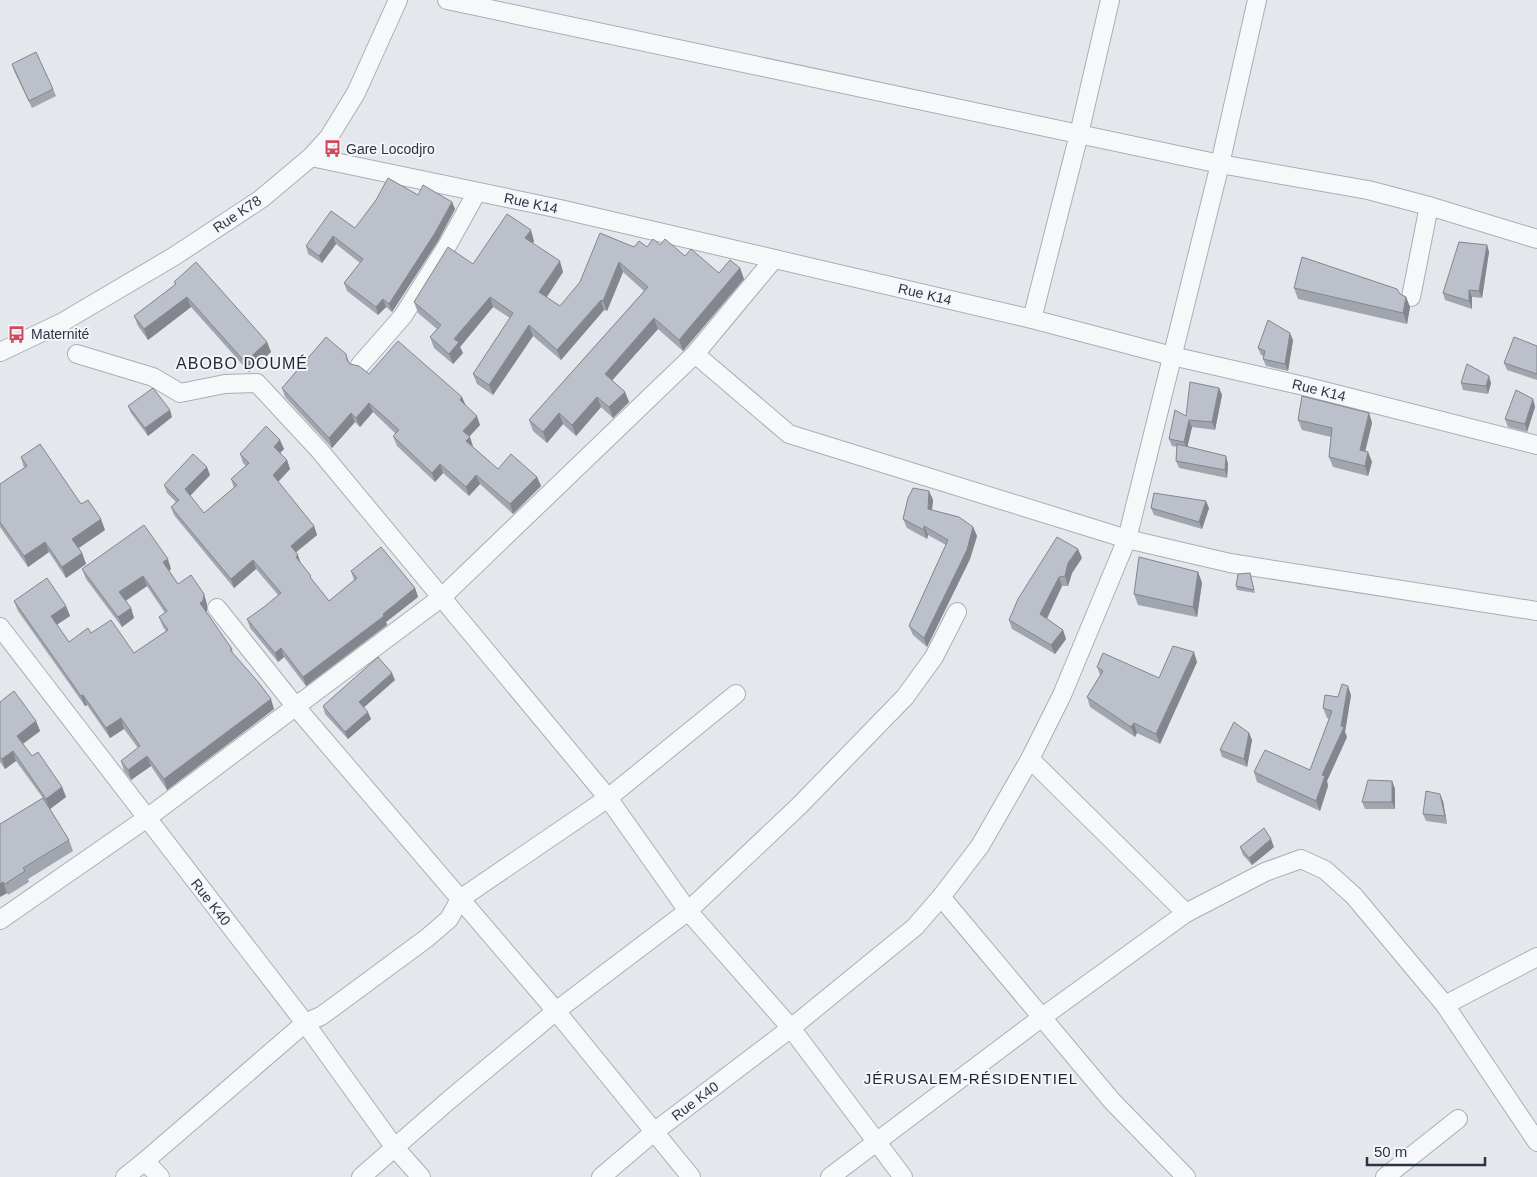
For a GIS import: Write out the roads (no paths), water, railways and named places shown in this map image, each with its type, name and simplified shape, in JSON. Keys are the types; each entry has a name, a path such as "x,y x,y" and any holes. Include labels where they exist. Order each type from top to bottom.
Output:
{"street":[{"name":"Rue K78","path":"0,352 61,323 173,257 261,199 311,157 329,137 356,93 398,0"},
{"path":"447,0 1220,164 1368,190 1429,206 1537,239"},
{"path":"1032,319 1079,134 1110,0"},
{"name":"Rue K40","path":"601,1177 654,1132 791,1028 915,927 942,897 980,846 1030,759 1062,696 1127,539 1220,164 1257,0"},
{"name":"Rue K14","path":"311,157 560,209 1032,319 1172,356 1304,386 1537,445"},
{"path":"360,365 403,316 447,246 477,192"},
{"path":"1411,297 1429,206"},
{"path":"0,920 147,818 442,597 696,354 774,259"},
{"path":"77,354 153,378 180,393 225,384 257,383 320,451 608,798 688,911 791,1028 903,1177"},
{"path":"696,354 789,434 1127,539 1230,563 1537,611"},
{"path":"217,608 296,707 556,1011 691,1177"},
{"path":"361,1177 556,1011 688,911 799,806 904,698 934,657 956,612"},
{"name":"Rue K40","path":"0,627 305,1023 395,1148 421,1177"},
{"path":"125,1177 305,1023 321,1016 340,1003 427,938 449,919 460,899 608,798 736,694"},
{"path":"1030,759 1186,912"},
{"path":"830,1177 1041,1018 1186,912 1265,872 1301,859 1325,870 1354,896 1445,1005 1537,1142"},
{"path":"942,897 1112,1101 1186,1177"},
{"path":"1445,1005 1537,957"},
{"path":"1385,1177 1458,1119"},
{"path":"145,1160 160,1177"}],"place":[{"name":"Gare Locodjro","path":"332,149"},
{"name":"Maternité","path":"17,334"}],"district":[{"name":"ABOBO DOUMÉ","path":"242,363"},
{"name":"JÉRUSALEM-RÉSIDENTIEL","path":"971,1079"}]}
